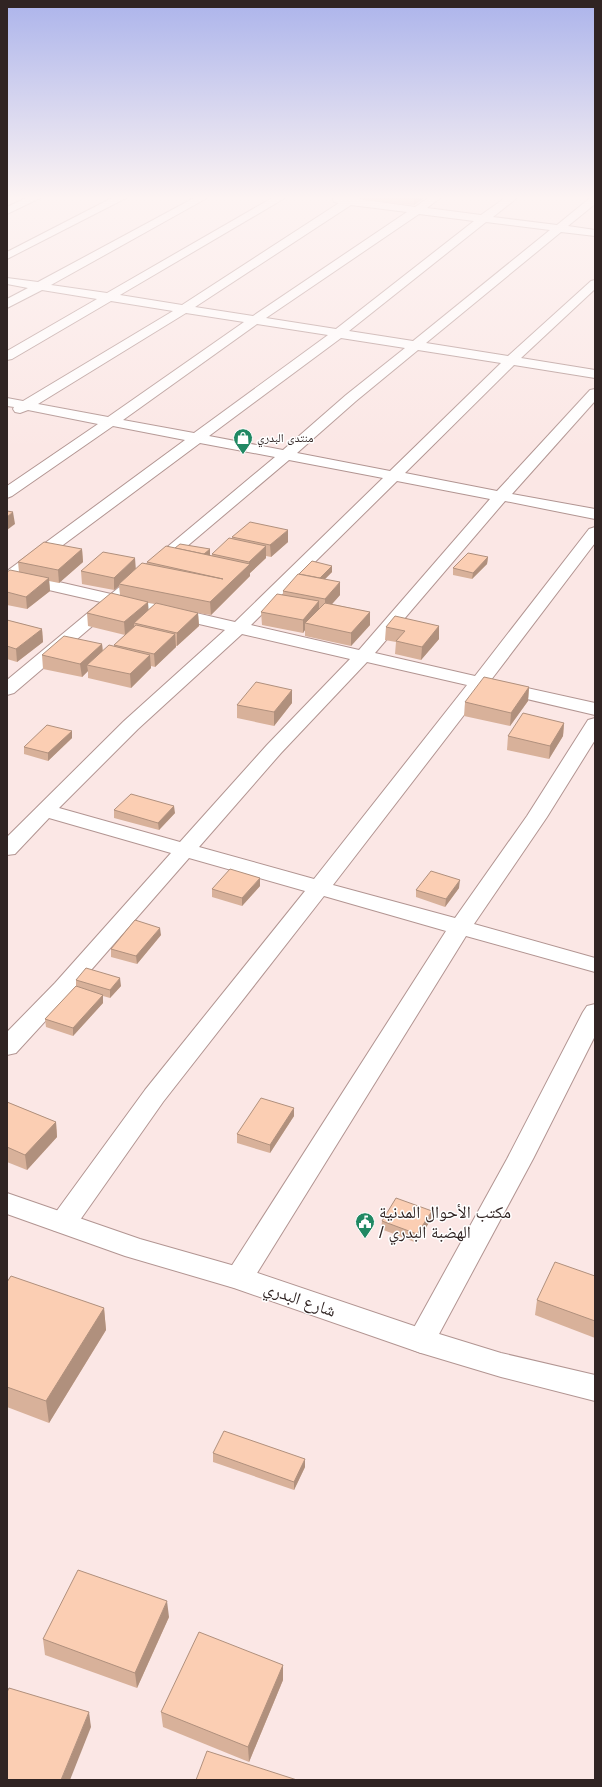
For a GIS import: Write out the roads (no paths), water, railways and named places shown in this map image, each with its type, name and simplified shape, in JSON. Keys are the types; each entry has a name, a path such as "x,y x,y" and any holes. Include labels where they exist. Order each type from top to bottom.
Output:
{"street":[{"path":"10,281 595,374"},
{"path":"7,304 49,281"},
{"path":"7,356 136,281"},
{"path":"7,418 227,281"},
{"path":"7,493 312,281"},
{"path":"8,577 339,334 404,281"},
{"path":"7,689 351,398 494,281"},
{"path":"7,849 131,725 238,628 511,361 595,282"},
{"path":"7,1047 68,982 274,749 363,656 501,496 595,393"},
{"path":"7,402 595,514"},
{"path":"63,1223 154,1096 319,888 595,532"},
{"path":"8,577 595,709"},
{"path":"238,1278 460,927 537,817 595,724"},
{"path":"46,811 595,965"},
{"path":"421,1341 520,1159 595,1012"},
{"name":"شارع البدري","path":"7,1203 135,1248 238,1278 421,1341 500,1365 595,1388"}],"place":[{"name":"منتدى البدري","path":"243,455"},
{"name":"مكتب الأحوال المدنية / الهضبة البدري","path":"365,1239"}]}
